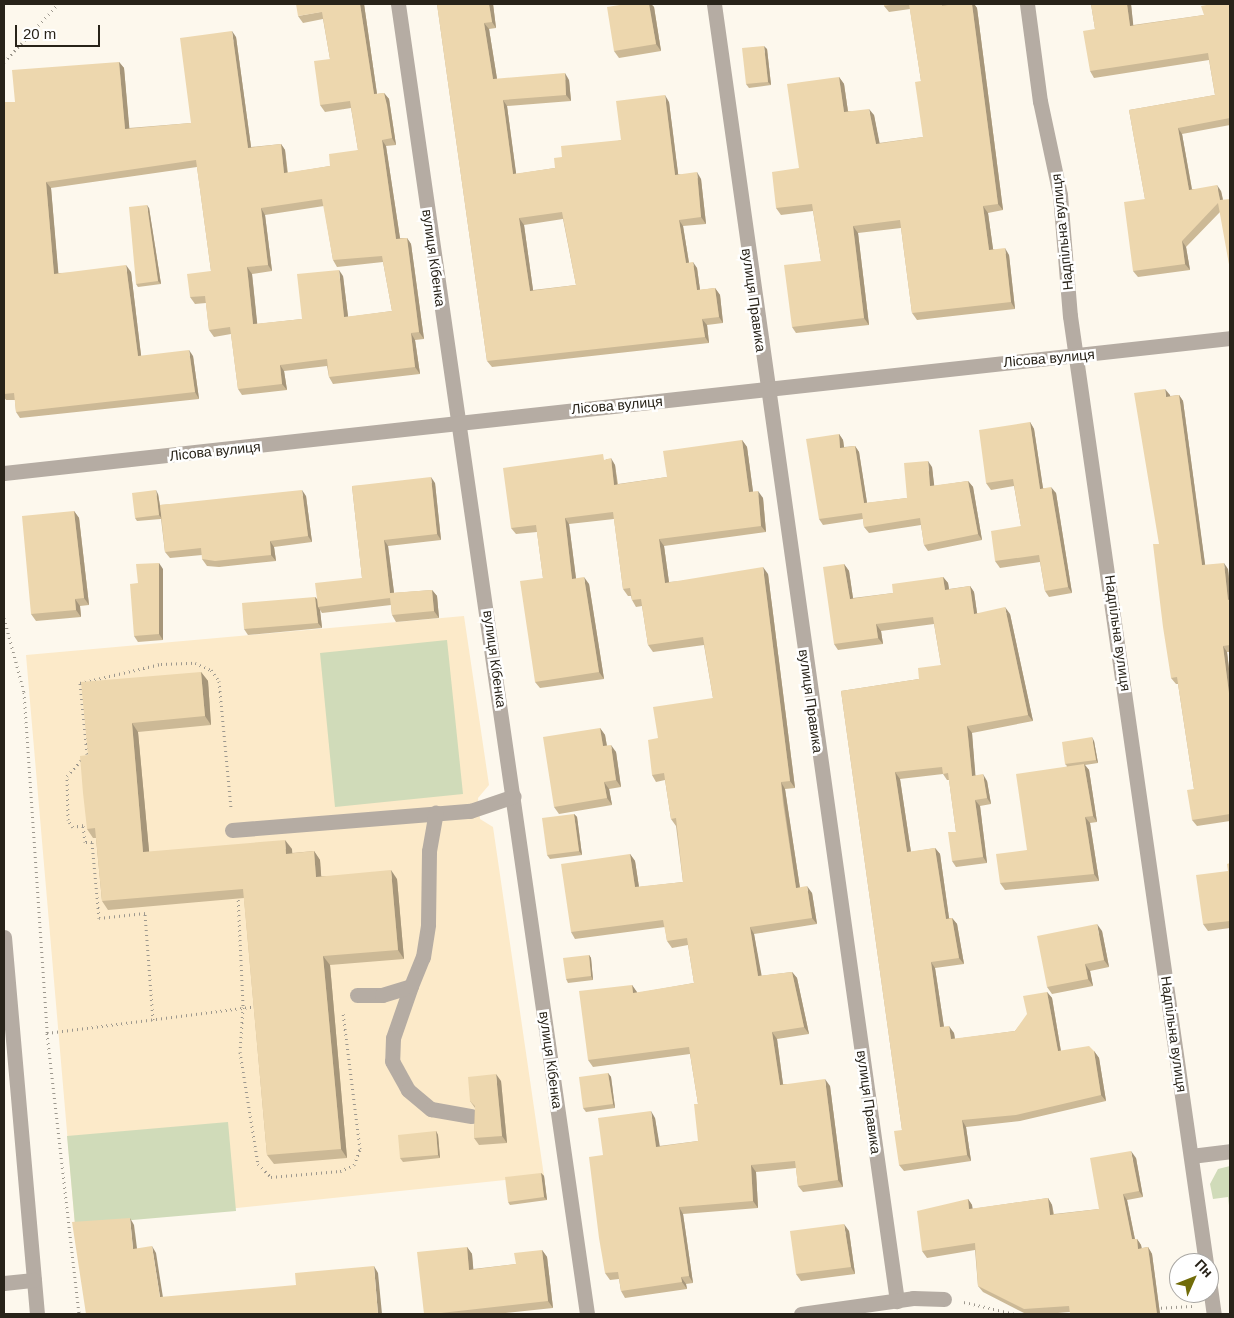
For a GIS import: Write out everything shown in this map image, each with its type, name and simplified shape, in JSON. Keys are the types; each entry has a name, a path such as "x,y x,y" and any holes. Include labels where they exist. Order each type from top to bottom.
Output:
{"street":[{"name":"вулиця Кібенка","path":"398,4 514,796 587,1314"},
{"name":"вулиця Правика","path":"714,4 897,1301"},
{"name":"Надпільна вулиця","path":"1027,4 1040,101 1060,195 1070,316 1079,354 1205,1253"},
{"name":"Лісова вулиця","path":"4,473 1230,338"},
{"path":"232,830 470,811 514,796"},
{"path":"436,813 429,851 428,924 423,957 393,1038 392,1061 408,1090 431,1109 471,1116"},
{"path":"4,937 11,1102 37,1314"},
{"path":"357,995 382,994 411,986"},
{"path":"1191,1156 1230,1151"},
{"path":"4,1283 34,1280"},
{"path":"801,1314 897,1301 944,1299"}],"path":[{"path":"4,62 58,4"},
{"path":"4,618 24,692 48,1033 79,1314"},
{"path":"153,1020 145,913 99,918 92,842 85,842 83,825 73,827 68,820 67,776 87,754 80,683 161,664 195,663 211,670 219,681 232,830"},
{"path":"237,890 243,1008 240,1052 258,1164 271,1177 340,1171 354,1165 360,1149 342,1002"},
{"path":"48,1033 259,1006"},
{"path":"944,1299 1015,1314"},
{"path":"1151,1309 1214,1310"}],"shaded area":[{"path":"464,616 489,785 478,798 480,819 493,827 544,1176 75,1225 26,655"}],"green space":[{"path":"447,640 463,794 335,807 320,653"},
{"path":"228,1122 236,1211 75,1225 67,1136"},
{"path":"1230,1166 1230,1214 1228,1197 1213,1199 1210,1184 1218,1169"}],"building":[{"path":"296,4 360,4 374,94 384,93 392,138 382,140 396,239 407,238 419,332 411,333 415,367 329,377 327,359 280,365 282,384 238,389 230,327 209,330 205,296 190,297 187,274 211,271 196,160 46,182 54,274 126,265 138,356 189,350 195,392 16,412 14,393 4,394 4,102 15,102 12,70 119,62 125,129 191,123 180,38 232,31 248,148 281,144 284,173 330,166 329,154 358,150 350,101 320,105 314,61 330,59 322,12 298,16","holes":["322,199 333,260 382,256 392,311 344,317 339,270 297,274 302,319 253,324 247,267 268,265 261,208"]},
{"path":"437,4 489,4 492,22 484,23 493,79 565,73 566,95 503,100 513,174 555,168 554,158 562,157 561,146 621,140 616,101 665,95 675,175 697,172 701,217 679,220 686,263 693,262 697,290 715,288 719,317 702,319 705,337 487,361","holes":["562,212 576,285 530,291 519,218"]},
{"path":"626,4 649,4 656,44 614,51 607,7"},
{"path":"909,4 942,4 942,6 972,4 998,204 983,206 989,250 1005,248 1011,302 912,313 900,220 853,226 864,318 792,327 784,265 821,261 812,204 776,208 772,172 799,168 787,84 839,77 844,112 869,109 876,144 923,137 915,82 921,81"},
{"path":"1091,4 1127,4 1130,26 1204,15 1201,6 1230,4 1230,118 1178,128 1189,190 1217,185 1220,200 1230,199 1230,270 1218,203 1182,241 1185,264 1133,271 1124,202 1145,199 1129,110 1215,95 1208,53 1090,71 1083,31 1095,29"},
{"path":"764,46 768,82 746,84 742,48"},
{"path":"147,205 158,281 136,284 129,207"},
{"path":"1165,389 1166,397 1179,395 1202,565 1224,563 1228,600 1230,599 1230,645 1223,646 1230,701 1230,814 1192,820 1187,790 1194,789 1177,677 1171,678 1163,627 1153,544 1159,544 1134,393"},
{"path":"1030,422 1040,489 1051,487 1068,587 1045,591 1039,555 995,561 991,531 1021,526 1013,479 986,483 979,430"},
{"path":"839,434 840,448 855,446 864,503 907,498 904,463 928,461 930,486 968,481 978,534 924,545 920,518 864,527 862,513 819,519 806,439"},
{"path":"742,440 749,492 758,491 761,526 659,539 665,583 763,567 790,781 781,782 783,803 796,888 807,886 812,918 750,927 758,976 792,972 804,1027 772,1032 780,1085 825,1079 838,1180 798,1186 795,1161 751,1165 753,1201 679,1207 689,1276 681,1277 682,1282 621,1291 618,1272 605,1273 599,1238 589,1157 603,1155 598,1118 651,1111 656,1147 698,1141 694,1104 698,1104 689,1047 588,1060 579,991 632,985 633,993 694,983 687,938 667,941 663,920 571,932 561,864 630,854 635,887 683,882 676,818 671,819 664,773 652,775 648,740 658,738 653,707 713,698 703,637 648,645 641,599 632,600 630,588 623,589 613,512 565,518 572,579 584,577 599,672 535,682 520,581 543,578 536,525 511,528 503,468 603,454 604,460 611,458 614,485 667,477 663,451"},
{"path":"431,477 437,534 384,540 390,593 432,590 434,611 392,615 390,598 318,607 315,583 362,578 352,486"},
{"path":"156,490 159,515 135,518 132,493"},
{"path":"302,490 308,536 270,541 271,555 215,561 202,559 201,548 165,552 160,505"},
{"path":"74,511 84,598 75,599 76,610 31,614 22,516"},
{"path":"159,563 159,634 134,636 130,584 138,583 136,564"},
{"path":"844,564 850,599 893,593 892,584 943,577 945,590 970,586 974,614 1005,607 1028,715 967,726 972,776 983,774 987,798 975,800 983,857 952,861 948,832 956,832 948,773 943,774 942,767 895,772 907,852 935,848 946,919 952,918 959,958 931,962 940,1027 949,1026 951,1039 1015,1031 1027,1014 1023,996 1047,992 1058,1051 1089,1046 1094,1051 1101,1095 1016,1115 962,1120 967,1155 899,1165 894,1131 902,1130 841,691 919,679 918,668 941,665 933,617 876,624 878,638 834,644 823,567"},
{"path":"315,597 318,623 244,629 242,603"},
{"path":"201,672 205,716 132,723 143,852 285,840 286,854 314,851 316,877 391,870 398,950 323,956 341,1149 267,1155 243,889 102,901 95,828 87,829 83,793 80,756 88,755 81,682"},
{"path":"600,728 603,746 611,745 616,780 604,782 607,798 554,807 543,737"},
{"path":"1092,737 1096,760 1065,764 1062,742"},
{"path":"1084,764 1093,816 1085,817 1094,874 1000,883 996,854 1027,850 1016,774"},
{"path":"574,814 579,851 547,855 542,818"},
{"path":"1230,863 1230,921 1203,924 1196,875 1228,871 1227,864"},
{"path":"1097,924 1104,960 1085,964 1088,979 1047,987 1037,936"},
{"path":"589,955 591,976 566,979 563,958"},
{"path":"608,1073 613,1104 583,1108 579,1077"},
{"path":"496,1074 502,1136 474,1138 475,1106 470,1101 468,1077"},
{"path":"436,1131 438,1155 400,1158 398,1135"},
{"path":"1131,1151 1139,1191 1123,1194 1132,1239 1137,1239 1138,1249 1148,1247 1157,1314 1070,1314 1069,1306 1024,1309 978,1286 975,1243 922,1251 917,1211 968,1199 969,1209 1048,1198 1050,1215 1099,1209 1090,1158"},
{"path":"541,1173 544,1197 508,1202 505,1177"},
{"path":"130,1218 133,1249 152,1246 160,1297 296,1285 295,1273 374,1266 378,1314 86,1314 72,1222"},
{"path":"844,1224 851,1267 796,1274 790,1231"},
{"path":"467,1247 469,1270 516,1264 514,1253 542,1250 548,1301 424,1314 417,1252"}]}
